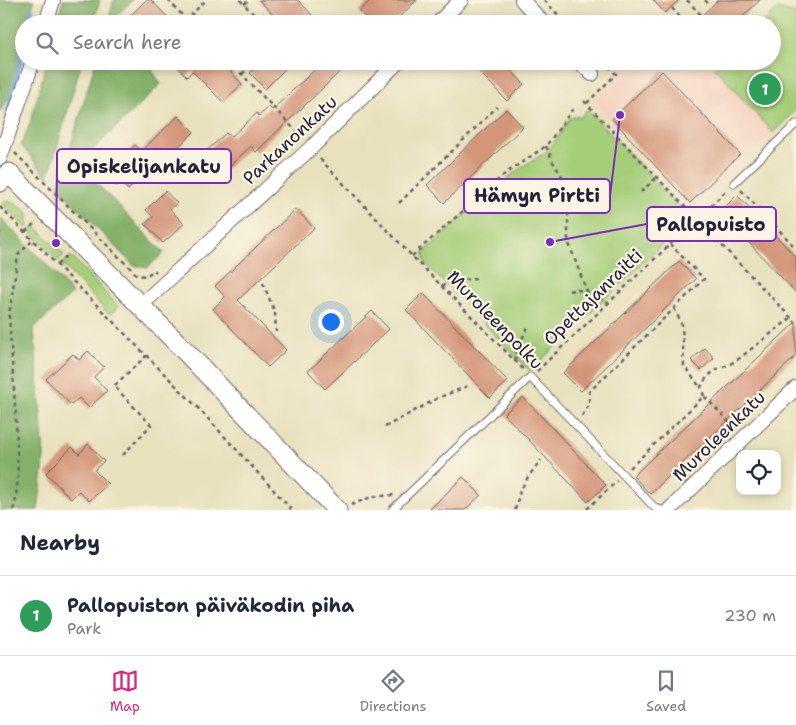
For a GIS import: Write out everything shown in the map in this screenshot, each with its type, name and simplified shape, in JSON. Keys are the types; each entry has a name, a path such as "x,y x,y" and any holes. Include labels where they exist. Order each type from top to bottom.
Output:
{"main road":[{"path":"2,169 344,508"}],"street":[{"path":"49,15 54,0"},
{"path":"446,15 461,0"},
{"path":"522,0 536,15"},
{"path":"2,169 6,144 30,70"},
{"name":"Parkanonkatu","path":"140,306 314,145 390,70"},
{"path":"588,70 592,74"},
{"name":"Muroleenkatu","path":"669,510 796,388"}],"lane":[{"path":"734,183 796,124"},
{"path":"392,510 530,377"},
{"name":"Muroleenpolku","path":"530,377 655,508 662,510"}],"path":[{"path":"168,0 182,15"},
{"path":"192,15 206,0"},
{"path":"240,0 254,15"},
{"path":"244,4 249,0"},
{"path":"544,0 558,15"},
{"path":"687,0 701,15"},
{"path":"705,0 710,6"},
{"path":"672,8 678,15"},
{"path":"258,15 263,10"},
{"path":"238,70 298,133"},
{"path":"242,74 246,70"},
{"path":"584,101 796,323"},
{"path":"399,203 497,106"},
{"path":"412,256 506,173 546,146 573,109"},
{"path":"6,144 137,275 146,276 154,270 165,283"},
{"name":"Muroleenpolku","path":"314,145 320,152 320,159 530,377"},
{"path":"546,146 553,162 568,186 587,198"},
{"path":"640,192 657,177"},
{"path":"734,183 796,248"},
{"name":"Opettajanraitti","path":"530,377 734,183"},
{"path":"568,186 568,241 587,292"},
{"path":"0,207 208,418 292,510"},
{"path":"25,232 36,222"},
{"path":"13,510 18,477 9,316 18,255 34,240"},
{"path":"576,426 589,404 589,392 704,279 670,244"},
{"path":"57,265 68,254"},
{"path":"441,286 461,280 478,278"},
{"path":"263,283 275,313 276,332"},
{"path":"569,291 578,289 608,303"},
{"path":"674,308 682,325 684,366 701,387 704,396 737,430"},
{"path":"701,387 706,377 739,359 791,318"},
{"path":"515,362 517,349 528,326"},
{"path":"123,455 152,425 114,386 146,356"},
{"path":"385,427 438,398 470,386"},
{"path":"587,509 704,396"},
{"path":"515,510 520,490 541,460"},
{"path":"344,508 371,496 388,495"}],"shaded area":[{"path":"615,70 716,70 773,133 693,208 592,101 618,74"}],"green space":[{"path":"0,0 34,0 31,15 15,15 15,70 18,70 12,93 0,112"},
{"path":"63,0 100,0 96,15 59,15"},
{"path":"114,0 133,0 117,15 110,15"},
{"path":"778,9 796,14 796,110 773,133 717,70 781,70 781,15 771,15"},
{"path":"45,70 79,70 48,178 21,145 31,120"},
{"path":"93,70 152,70 161,84 78,164 164,253 147,268 133,265 58,188"},
{"path":"587,109 690,218 530,371 425,263 423,253 483,198 519,169 543,154 553,144 570,118 577,116 580,118"},
{"path":"5,201 16,203 28,213 28,226 26,228 2,203"},
{"path":"0,217 67,286 72,294 34,328 44,456 38,510 0,510"},
{"path":"35,226 64,255 58,261 30,231"},
{"path":"71,256 118,306 111,314 62,264"}],"building":[{"path":"146,0 151,0 165,15 131,15"},
{"path":"259,0 298,0 312,15 273,15"},
{"path":"371,0 417,0 401,15 363,15 359,11"},
{"path":"653,0 679,0 665,13"},
{"path":"718,0 760,0 744,15 702,15"},
{"path":"180,70 229,70 242,84 223,102 192,71 187,77"},
{"path":"253,70 284,70 265,89 250,73"},
{"path":"314,70 342,70 256,152 251,146 220,175 202,155 226,133 231,137 257,113 259,116 269,107 272,110"},
{"path":"478,70 511,70 524,84 507,101"},
{"path":"662,71 740,154 690,203 612,119"},
{"path":"506,109 523,127 444,203 427,185"},
{"path":"178,116 194,132 174,151 186,163 168,180 154,165 128,190 121,182 116,186 101,171 112,160 116,164 135,145 141,151"},
{"path":"165,191 177,203 170,209 184,224 163,243 145,224 153,217 146,210"},
{"path":"737,195 796,257 796,293 720,212"},
{"path":"296,209 314,228 238,300 286,350 268,367 213,309 225,297 215,286"},
{"path":"679,261 696,279 581,391 563,373"},
{"path":"423,293 508,381 490,398 406,310"},
{"path":"372,311 389,329 325,389 308,371"},
{"path":"796,322 796,356 650,494 633,476"},
{"path":"705,348 714,358 701,370 691,360"},
{"path":"88,351 104,367 94,377 107,391 89,408 79,398 71,405 46,379 73,354 79,360"},
{"path":"523,397 606,485 588,502 504,414"},
{"path":"88,444 104,461 94,470 108,484 89,501 79,491 71,499 46,473 72,447 79,454"},
{"path":"463,477 481,495 465,510 429,510"}],"waterway":[{"path":"31,15 32,9"},
{"path":"7,116 18,70"}],"place":[{"name":"Pallopuiston päiväkodin piha","path":"765,89"},
{"name":"Hämyn Pirtti","path":"620,115"},
{"name":"Pallopuisto","path":"550,242"},
{"name":"Opiskelijankatu","path":"56,243"}]}
